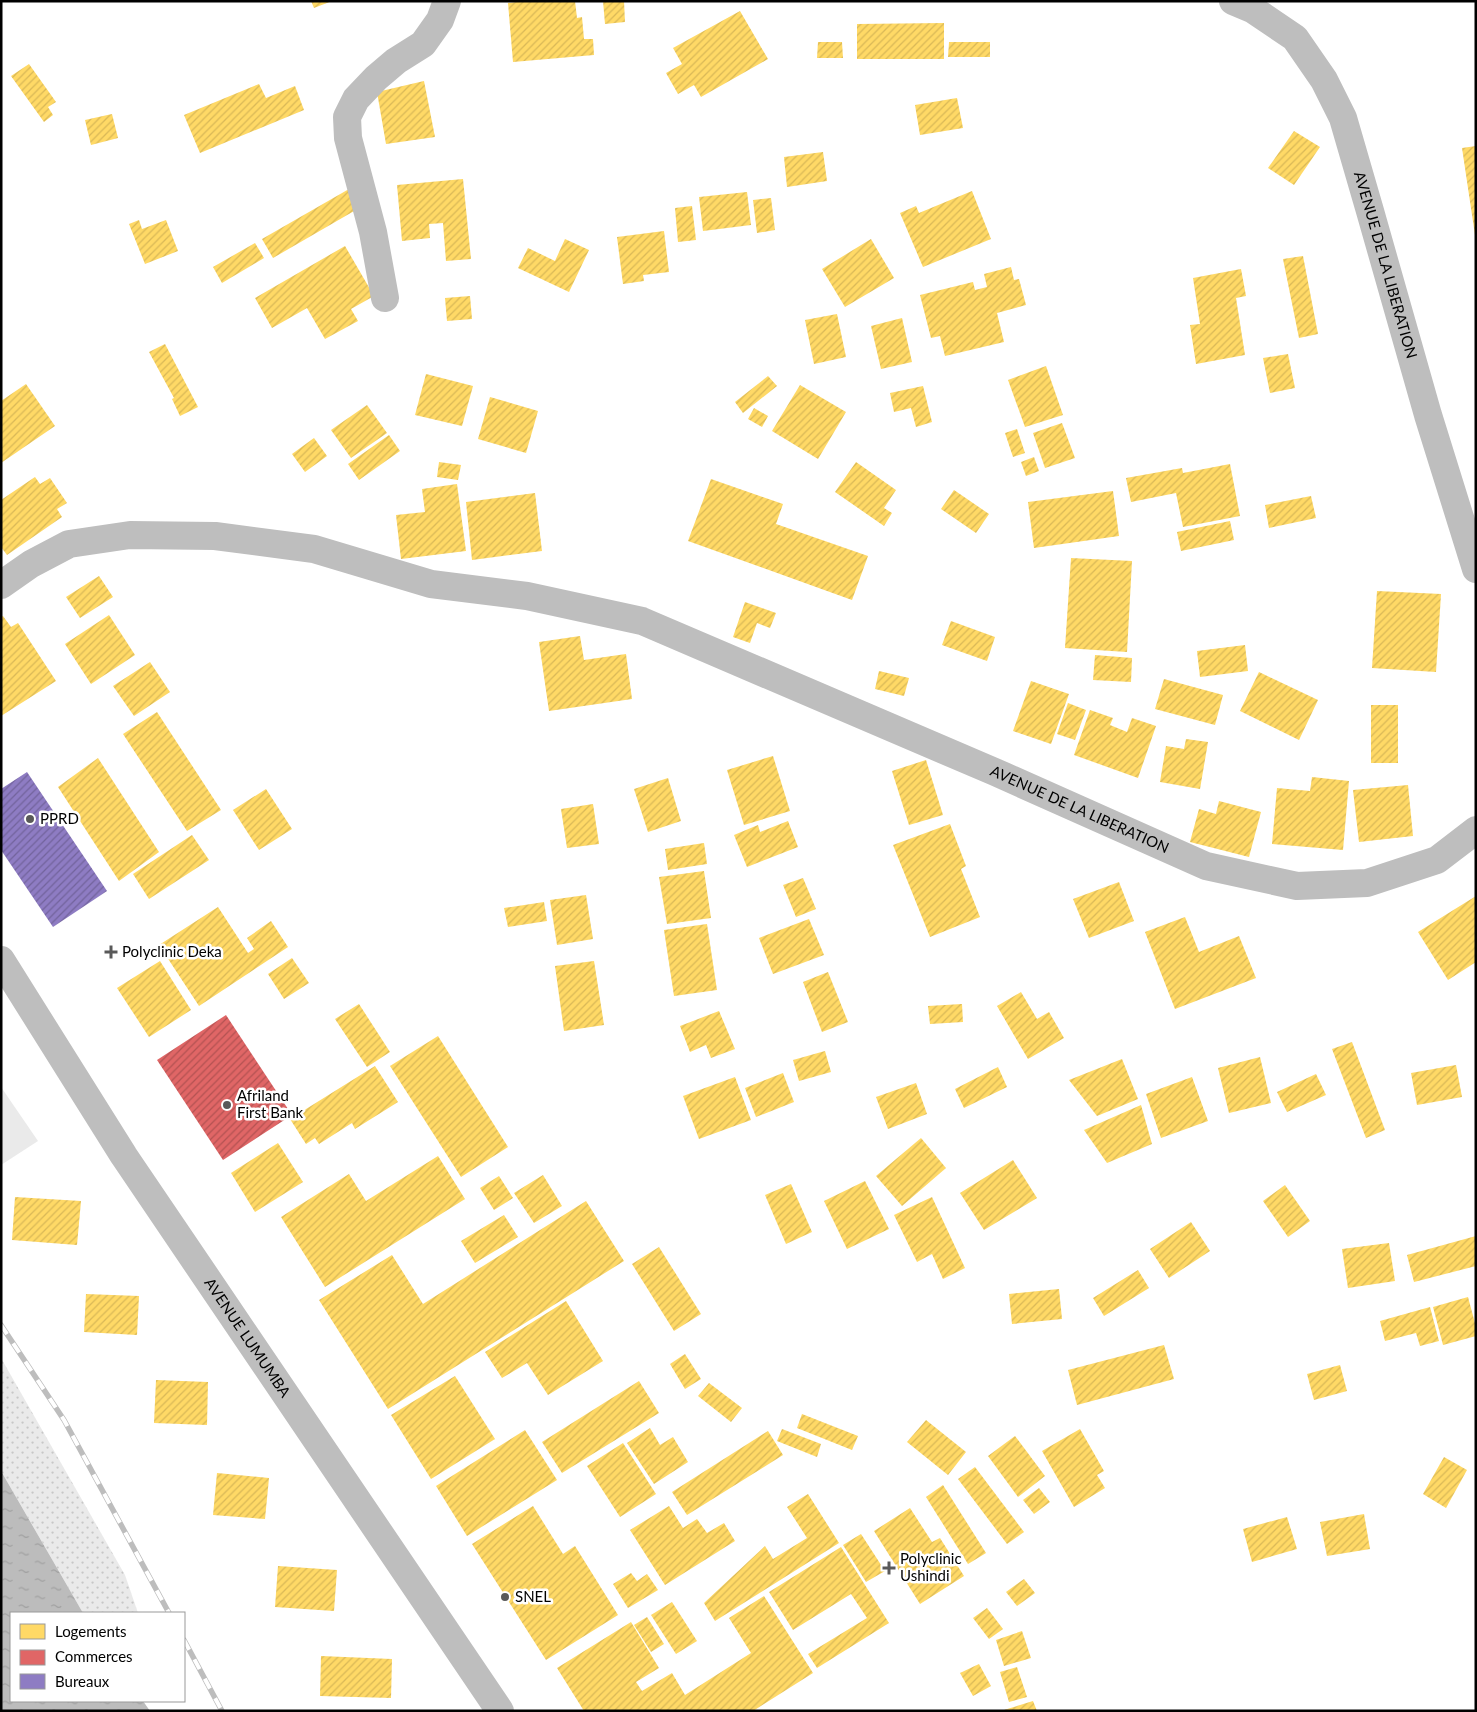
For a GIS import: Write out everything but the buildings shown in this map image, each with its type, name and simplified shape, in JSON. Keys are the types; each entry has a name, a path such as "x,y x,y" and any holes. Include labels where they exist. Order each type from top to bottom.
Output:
{"street":[{"path":"385,298 373,232 348,138 347,117 356,99 376,78 423,44 440,20 447,1"},
{"name":"AVENUE DE LA LIBERATION","path":"1233,1 1252,8 1295,38 1324,80 1342,118 1428,415 1476,569"},
{"name":"AVENUE DE LA LIBERATION","path":"1,585 31,564 69,544 130,535 215,536 314,550 431,584 527,596 642,621 995,772 1206,866 1297,886 1367,883 1437,860 1476,830"},
{"name":"AVENUE LUMUMBA","path":"1,960 124,1156 500,1711"}],"shaded area":[{"path":"1,1087 38,1141 1,1165"},
{"path":"1,1358 125,1575 138,1612 82,1612 1,1471"}],"water":[{"path":"1,1471 82,1612 10,1612 10,1702 144,1702 150,1711 1,1711"}],"railway":[{"path":"1,1325 64,1420 168,1612"},
{"path":"185,1642 222,1711"}],"place":[{"name":"PPRD","path":"30,819"},
{"name":"Polyclinic Deka","path":"111,952"},
{"name":"Afriland First Bank","path":"227,1105"},
{"name":"Polyclinic Ushindi","path":"889,1568"},
{"name":"SNEL","path":"505,1597"}]}
